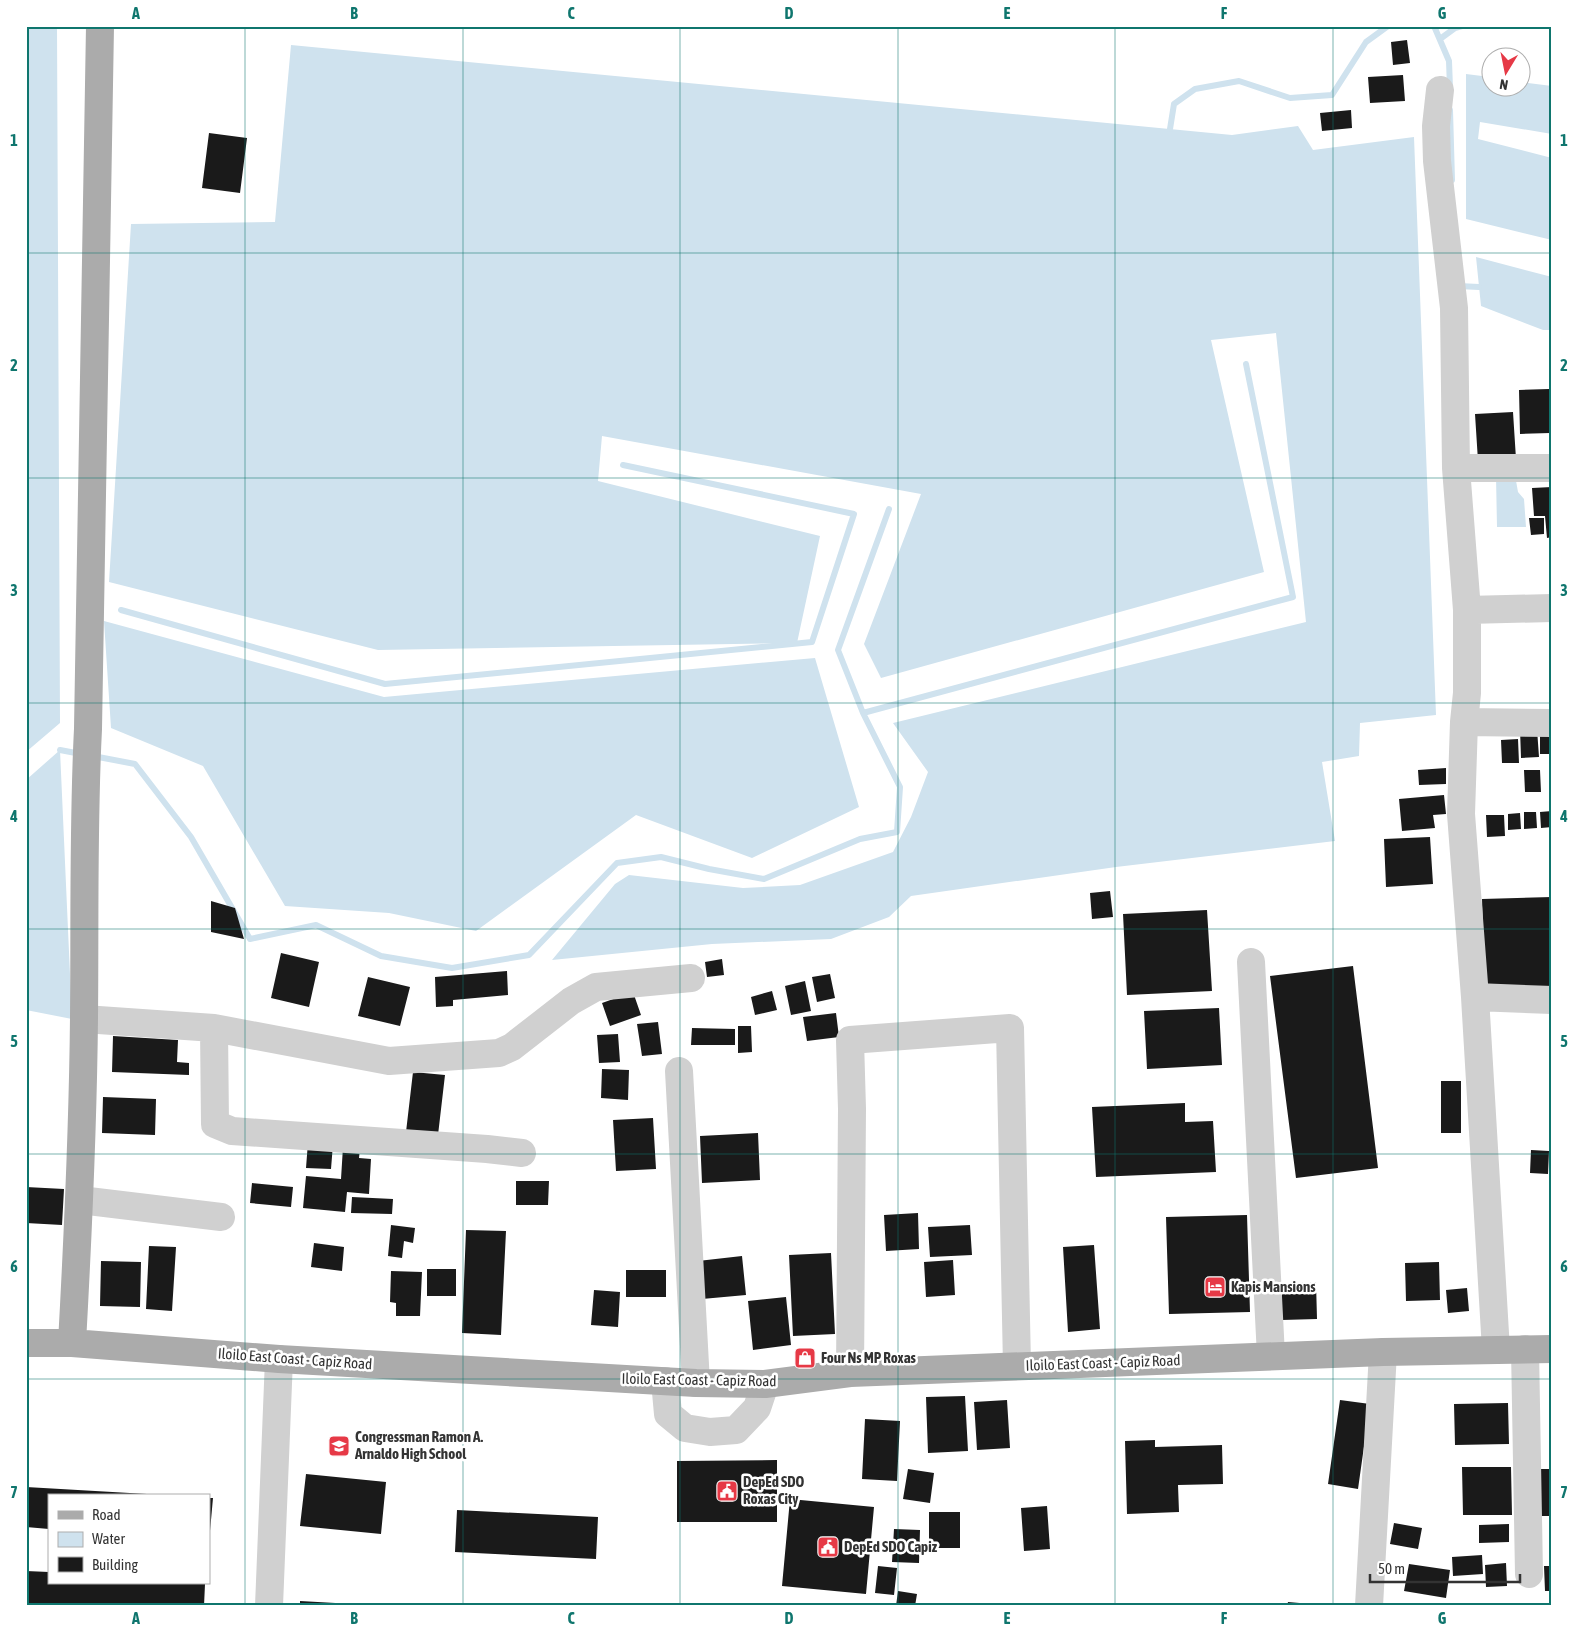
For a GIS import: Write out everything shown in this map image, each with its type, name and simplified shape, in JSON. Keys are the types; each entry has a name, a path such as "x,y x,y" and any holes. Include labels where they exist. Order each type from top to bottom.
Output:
{"main road":[{"path":"72,1343 80,1200 84,1019 85,796 88,730 100,26"},
{"name":"Iloilo East Coast - Capiz Road","path":"26,1343 72,1343 279,1359 696,1383 765,1384 850,1373 1383,1352 1552,1349"}],"street":[{"path":"1440,90 1436,126 1437,161 1454,308 1456,468 1467,610 1467,693 1464,722 1461,814 1475,997 1496,1350"},
{"path":"1456,468 1552,468"},
{"path":"1467,610 1552,608"},
{"path":"1464,722 1552,723"},
{"path":"1251,962 1271,1356"},
{"path":"84,1019 214,1028 389,1061 499,1053 512,1047 571,1001 596,986 691,978"},
{"path":"1475,997 1552,1000"},
{"path":"214,1028 215,1124 232,1131 522,1153"},
{"path":"850,1373 852,1109 850,1040 1010,1028 1017,1366"},
{"path":"679,1071 696,1383"},
{"path":"80,1200 221,1217"},
{"path":"1524,1349 1529,1574"},
{"path":"1369,1606 1383,1352"},
{"path":"269,1606 279,1359"},
{"path":"665,1381 668,1414 685,1428 710,1432 736,1430 757,1408 765,1384"}],"water":[{"path":"26,26 57,26 60,723 26,752"},
{"path":"291,45 1232,135 1298,126 1313,150 1414,137 1436,715 1360,723 1359,756 1322,762 1335,841 1116,867 911,896 889,917 831,939 712,944 552,960 615,884 629,875 743,888 800,885 893,852 911,817 928,772 893,723 1306,622 1276,333 1211,340 1264,572 881,678 864,644 921,494 602,436 598,481 820,536 797,643 378,650 109,582 131,224 275,222"},
{"path":"1466,74 1480,76 1480,98 1530,98 1530,83 1552,86 1552,134 1480,122 1478,139 1552,158 1552,240 1466,219"},
{"path":"1476,257 1552,277 1552,330 1543,330 1481,306"},
{"path":"1515,475 1518,492 1524,499 1526,527 1497,527 1496,476"},
{"path":"104,621 384,697 815,658 859,807 752,858 636,815 476,931 389,913 285,906 203,766 111,728"},
{"path":"60,750 72,1019 26,1010 26,780"}],"building":[{"path":"1407,40 1410,63 1393,65 1391,42"},
{"path":"1403,75 1405,101 1370,103 1368,77"},
{"path":"1351,110 1352,128 1322,131 1320,113"},
{"path":"209,133 247,138 240,193 202,188"},
{"path":"1549,389 1550,433 1520,434 1519,390"},
{"path":"1513,412 1516,459 1478,461 1475,414"},
{"path":"1552,487 1552,537 1547,538 1545,516 1534,516 1532,488"},
{"path":"1529,518 1544,518 1544,534 1531,535"},
{"path":"1520,729 1537,729 1539,757 1521,758"},
{"path":"1552,732 1552,754 1540,754 1540,733"},
{"path":"1518,739 1519,763 1502,763 1501,740"},
{"path":"1446,768 1446,784 1419,785 1418,770"},
{"path":"1524,770 1540,770 1541,792 1525,792"},
{"path":"1444,795 1446,814 1433,815 1435,828 1402,831 1399,799"},
{"path":"1552,811 1552,827 1541,828 1540,812"},
{"path":"1524,812 1536,812 1537,828 1524,829"},
{"path":"1520,813 1521,829 1508,830 1508,814"},
{"path":"1486,815 1504,815 1505,836 1487,837"},
{"path":"1430,837 1433,884 1386,887 1384,839"},
{"path":"1110,891 1113,917 1092,919 1090,893"},
{"path":"1552,897 1552,987 1485,989 1482,899"},
{"path":"211,901 235,908 244,939 211,932"},
{"path":"1207,910 1212,991 1127,995 1123,914"},
{"path":"281,953 319,962 309,1007 271,998"},
{"path":"722,959 724,975 707,977 705,962"},
{"path":"1353,966 1378,1168 1296,1178 1270,976"},
{"path":"507,971 508,995 453,1000 453,1006 436,1007 435,977"},
{"path":"830,974 835,998 817,1002 812,977"},
{"path":"368,977 410,987 400,1026 358,1016"},
{"path":"805,981 811,1011 791,1015 785,986"},
{"path":"772,991 777,1010 755,1015 751,997"},
{"path":"633,992 641,1015 610,1026 602,1003"},
{"path":"1219,1008 1222,1065 1147,1069 1144,1011"},
{"path":"836,1013 839,1037 807,1041 803,1017"},
{"path":"658,1022 662,1054 642,1056 637,1024"},
{"path":"738,1026 751,1026 752,1052 738,1053"},
{"path":"692,1028 735,1029 735,1045 691,1045"},
{"path":"618,1034 620,1062 599,1063 597,1035"},
{"path":"113,1036 178,1040 177,1062 189,1063 189,1075 112,1072"},
{"path":"602,1069 629,1070 628,1100 601,1098"},
{"path":"413,1072 445,1075 438,1135 406,1132"},
{"path":"1441,1081 1461,1081 1461,1133 1441,1133"},
{"path":"103,1097 156,1099 155,1135 102,1133"},
{"path":"1185,1103 1185,1122 1213,1121 1216,1172 1096,1177 1092,1107"},
{"path":"653,1118 656,1169 616,1171 613,1120"},
{"path":"758,1133 760,1180 702,1183 700,1136"},
{"path":"308,1142 333,1144 331,1169 306,1168"},
{"path":"343,1147 360,1148 359,1158 371,1159 369,1194 347,1192 345,1212 303,1208 306,1176 341,1179"},
{"path":"1531,1150 1549,1151 1548,1174 1530,1173"},
{"path":"516,1181 549,1181 548,1205 516,1205"},
{"path":"252,1183 293,1187 291,1207 250,1203"},
{"path":"26,1187 64,1189 62,1225 26,1223"},
{"path":"352,1197 393,1199 392,1214 351,1213"},
{"path":"918,1213 919,1249 886,1251 884,1215"},
{"path":"1247,1215 1250,1312 1169,1314 1166,1217"},
{"path":"391,1225 415,1228 413,1243 404,1241 402,1258 388,1256"},
{"path":"970,1225 972,1255 930,1257 928,1227"},
{"path":"466,1230 506,1231 501,1335 462,1333"},
{"path":"314,1243 344,1247 342,1271 311,1267"},
{"path":"1094,1245 1100,1329 1068,1332 1063,1247"},
{"path":"149,1246 176,1247 172,1311 146,1309"},
{"path":"831,1253 835,1334 793,1336 789,1255"},
{"path":"742,1256 746,1295 702,1299 698,1261"},
{"path":"953,1260 955,1295 926,1297 924,1262"},
{"path":"101,1261 141,1262 140,1307 100,1306"},
{"path":"1439,1262 1440,1300 1406,1301 1405,1263"},
{"path":"427,1269 456,1269 456,1296 427,1296"},
{"path":"626,1270 666,1270 666,1297 626,1297"},
{"path":"391,1271 422,1272 420,1316 396,1316 396,1303 390,1302"},
{"path":"1316,1282 1317,1319 1282,1320 1282,1283"},
{"path":"1467,1288 1469,1311 1448,1313 1446,1290"},
{"path":"594,1290 620,1292 618,1327 591,1325"},
{"path":"786,1297 791,1345 753,1350 748,1301"},
{"path":"965,1396 968,1451 928,1453 926,1397"},
{"path":"1007,1400 1010,1448 977,1450 974,1402"},
{"path":"1340,1400 1370,1404 1358,1489 1328,1484"},
{"path":"1508,1403 1509,1444 1455,1445 1454,1404"},
{"path":"865,1419 900,1421 897,1481 862,1479"},
{"path":"1155,1440 1155,1447 1222,1445 1223,1484 1178,1485 1179,1512 1127,1514 1125,1441"},
{"name":"DepEd SDO Roxas City","path":"777,1460 777,1522 677,1522 677,1461"},
{"path":"1462,1467 1511,1467 1512,1515 1463,1515"},
{"path":"908,1469 934,1473 930,1503 903,1499"},
{"path":"1537,1469 1552,1469 1552,1516 1538,1516"},
{"path":"306,1474 386,1482 381,1534 300,1526"},
{"path":"26,1487 147,1494 48,1494 48,1529 26,1527"},
{"path":"210,1498 213,1498 210,1531"},
{"name":"DepEd SDO Capiz","path":"790,1499 874,1507 866,1594 782,1586"},
{"path":"1047,1506 1050,1549 1024,1551 1021,1508"},
{"path":"457,1510 598,1517 596,1559 455,1552"},
{"path":"929,1512 960,1512 960,1548 929,1548"},
{"path":"1394,1523 1422,1528 1418,1549 1390,1544"},
{"path":"1509,1524 1509,1542 1479,1543 1479,1525"},
{"path":"894,1529 920,1530 919,1563 892,1562"},
{"path":"1482,1555 1483,1574 1453,1576 1452,1557"},
{"path":"1506,1563 1507,1586 1486,1587 1485,1565"},
{"path":"1409,1564 1450,1570 1446,1598 1404,1591"},
{"path":"878,1566 897,1568 894,1595 875,1593"},
{"path":"1544,1566 1552,1566 1552,1591 1545,1591"},
{"path":"26,1571 48,1572 48,1584 205,1584 204,1606 26,1606"},
{"path":"898,1591 917,1594 915,1606 896,1606"},
{"path":"300,1601 353,1604 353,1606 300,1606"},
{"path":"1288,1602 1311,1604 1311,1606 1287,1606"}],"waterway":[{"path":"1170,129 1174,104 1195,89 1239,81 1290,98 1332,95 1366,42 1388,26"},
{"path":"1434,26 1449,61 1450,88"},
{"path":"1440,39 1455,28 1462,26"},
{"path":"1450,110 1452,180"},
{"path":"1458,286 1479,287"},
{"path":"93,756 135,764 191,837 250,939 316,925 381,956 452,968 529,955 617,863 661,857 709,869 764,879 860,839 897,832 900,787 863,713 1293,597 1246,364"},
{"path":"121,610 385,684 812,642 854,514 623,465"},
{"path":"863,713 838,650 889,509"},
{"path":"60,750 81,754"}],"place":[{"name":"Kapis Mansions","path":"1215,1287"},
{"name":"Four Ns MP Roxas","path":"805,1358"},
{"name":"Congressman Ramon A. Arnaldo High School","path":"339,1446"},
{"name":"DepEd SDO Roxas City","path":"727,1491"},
{"name":"DepEd SDO Capiz","path":"828,1547"}]}
